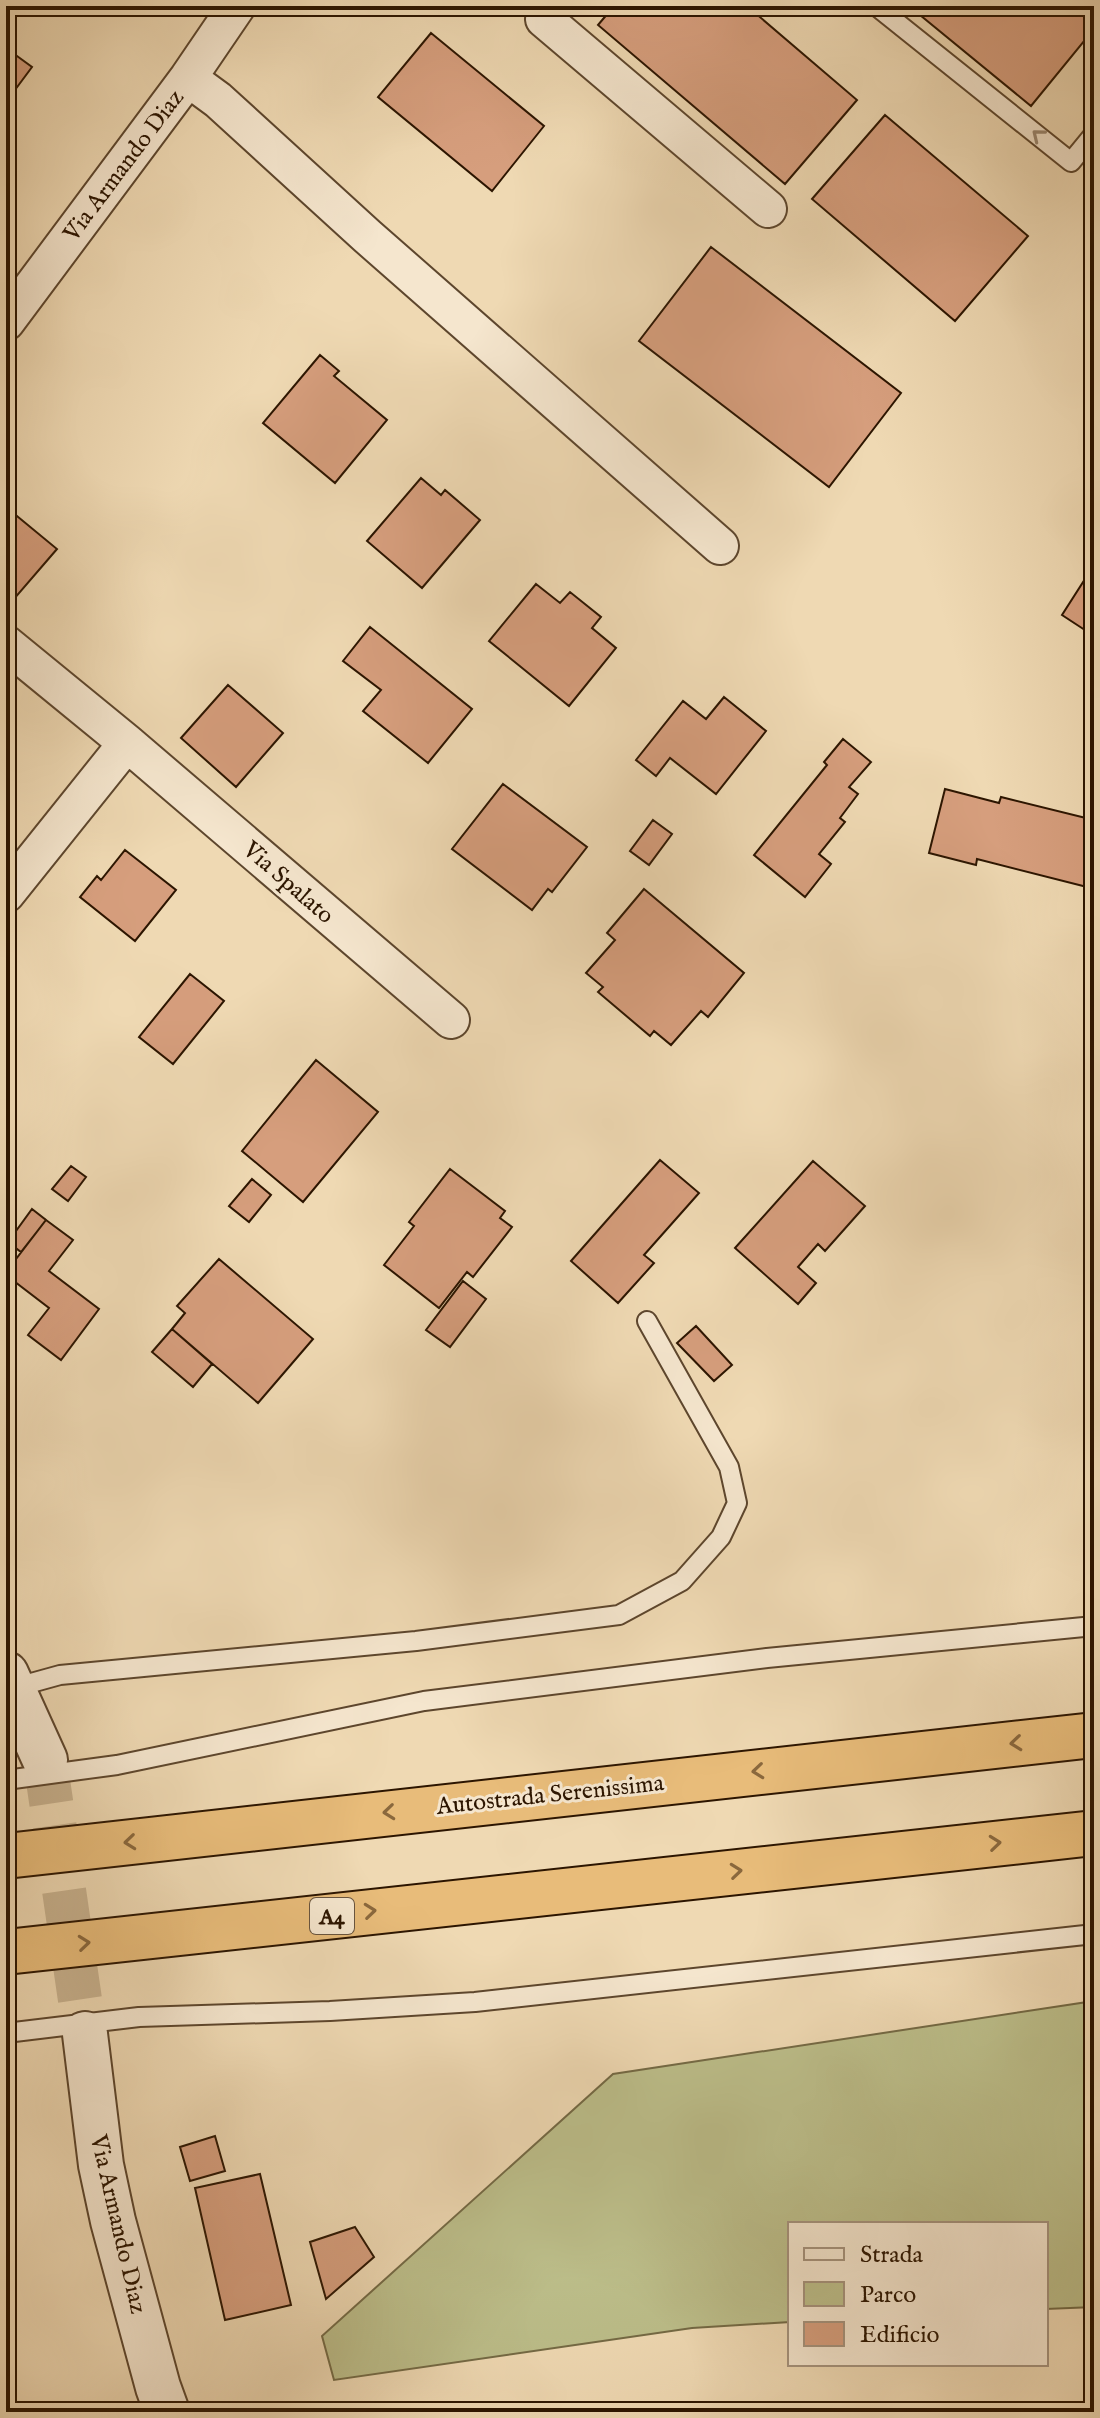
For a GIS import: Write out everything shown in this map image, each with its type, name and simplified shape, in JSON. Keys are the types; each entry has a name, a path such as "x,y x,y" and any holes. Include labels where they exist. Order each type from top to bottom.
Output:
{"highway":[{"name":"Autostrada Serenissima","path":"6,1856 1094,1735"},
{"name":"A4","path":"6,1952 1094,1833"}],"street":[{"name":"Via Armando Diaz","path":"8,316 188,78 237,6"},
{"path":"555,6 544,19 768,209"},
{"path":"188,78 218,100 367,236 720,546"},
{"name":"Via Spalato","path":"6,644 127,743 451,1020"},
{"path":"6,894 127,743"},
{"path":"10,1681 45,1760"},
{"name":"Via Armando Diaz","path":"85,2034 101,2165 113,2221 167,2412"}],"lane":[{"path":"876,6 1071,162 1094,134"},
{"path":"10,1681 416,1641 619,1615 682,1581 721,1537 737,1503 729,1467 647,1321"},
{"path":"6,1780 117,1765 424,1701 767,1658 1094,1626"},
{"path":"6,2033 139,2017 330,2011 475,2002 1094,1934"}],"green space":[{"path":"1094,2001 1094,2307 1048,2309 1048,2222 788,2222 788,2322 692,2328 334,2380 322,2336 613,2074"}],"building":[{"path":"614,6 747,6 857,100 785,184 598,25"},
{"path":"909,6 1071,6 1094,25 1094,29 1031,106"},
{"path":"1071,6 1094,6 1094,25"},
{"path":"431,33 544,126 492,191 378,97"},
{"path":"6,48 32,67 6,102"},
{"path":"885,115 1028,236 955,321 812,199"},
{"path":"711,247 901,393 829,487 639,341"},
{"path":"320,355 339,371 334,376 387,420 335,483 263,423"},
{"path":"421,478 441,495 445,490 480,520 422,588 367,541"},
{"path":"6,507 57,549 14,599 6,593"},
{"path":"1094,565 1094,636 1062,615"},
{"path":"536,584 560,603 570,592 601,617 592,628 616,648 569,706 489,641"},
{"path":"370,627 472,709 428,763 363,711 381,690 343,661"},
{"path":"228,685 283,733 236,787 181,738"},
{"path":"724,697 766,731 716,794 670,758 656,776 636,760 683,701 706,719"},
{"path":"843,739 871,762 849,787 858,794 840,818 845,822 819,854 831,864 805,897 754,855 827,765 824,762"},
{"path":"503,784 587,847 552,892 548,889 532,910 452,849"},
{"path":"945,789 999,803 1001,797 1094,820 1086,852 1094,854 1087,887 977,859 976,865 929,853"},
{"path":"653,820 672,834 649,865 630,851"},
{"path":"125,850 176,890 135,941 80,897 97,876 101,880"},
{"path":"644,889 744,973 708,1017 701,1011 671,1045 654,1031 650,1036 598,992 603,987 586,973 615,940 607,933"},
{"path":"190,974 224,1001 173,1064 139,1037"},
{"path":"316,1060 378,1112 303,1202 242,1151"},
{"path":"660,1160 699,1193 644,1255 654,1263 618,1303 571,1261"},
{"path":"813,1161 865,1206 825,1251 818,1244 798,1267 816,1283 798,1304 735,1248"},
{"path":"71,1166 86,1177 68,1201 52,1189"},
{"path":"450,1169 505,1211 500,1218 512,1227 473,1277 467,1272 439,1308 384,1265 414,1226 409,1222"},
{"path":"252,1179 271,1195 249,1222 229,1206"},
{"path":"32,1209 46,1220 21,1252 8,1242"},
{"path":"46,1220 73,1240 49,1271 99,1309 61,1360 28,1335 49,1308 6,1275"},
{"path":"219,1259 313,1339 258,1403 172,1329 185,1313 177,1306"},
{"path":"463,1281 486,1299 450,1347 426,1330"},
{"path":"696,1326 732,1365 714,1381 677,1343"},
{"path":"172,1329 212,1364 193,1387 152,1352"},
{"path":"215,2136 225,2171 190,2181 180,2147"},
{"path":"260,2174 291,2305 225,2320 195,2188"},
{"path":"355,2227 374,2257 326,2299 310,2242"}],"tunnel":[{"path":"45,1760 85,2034"}]}
